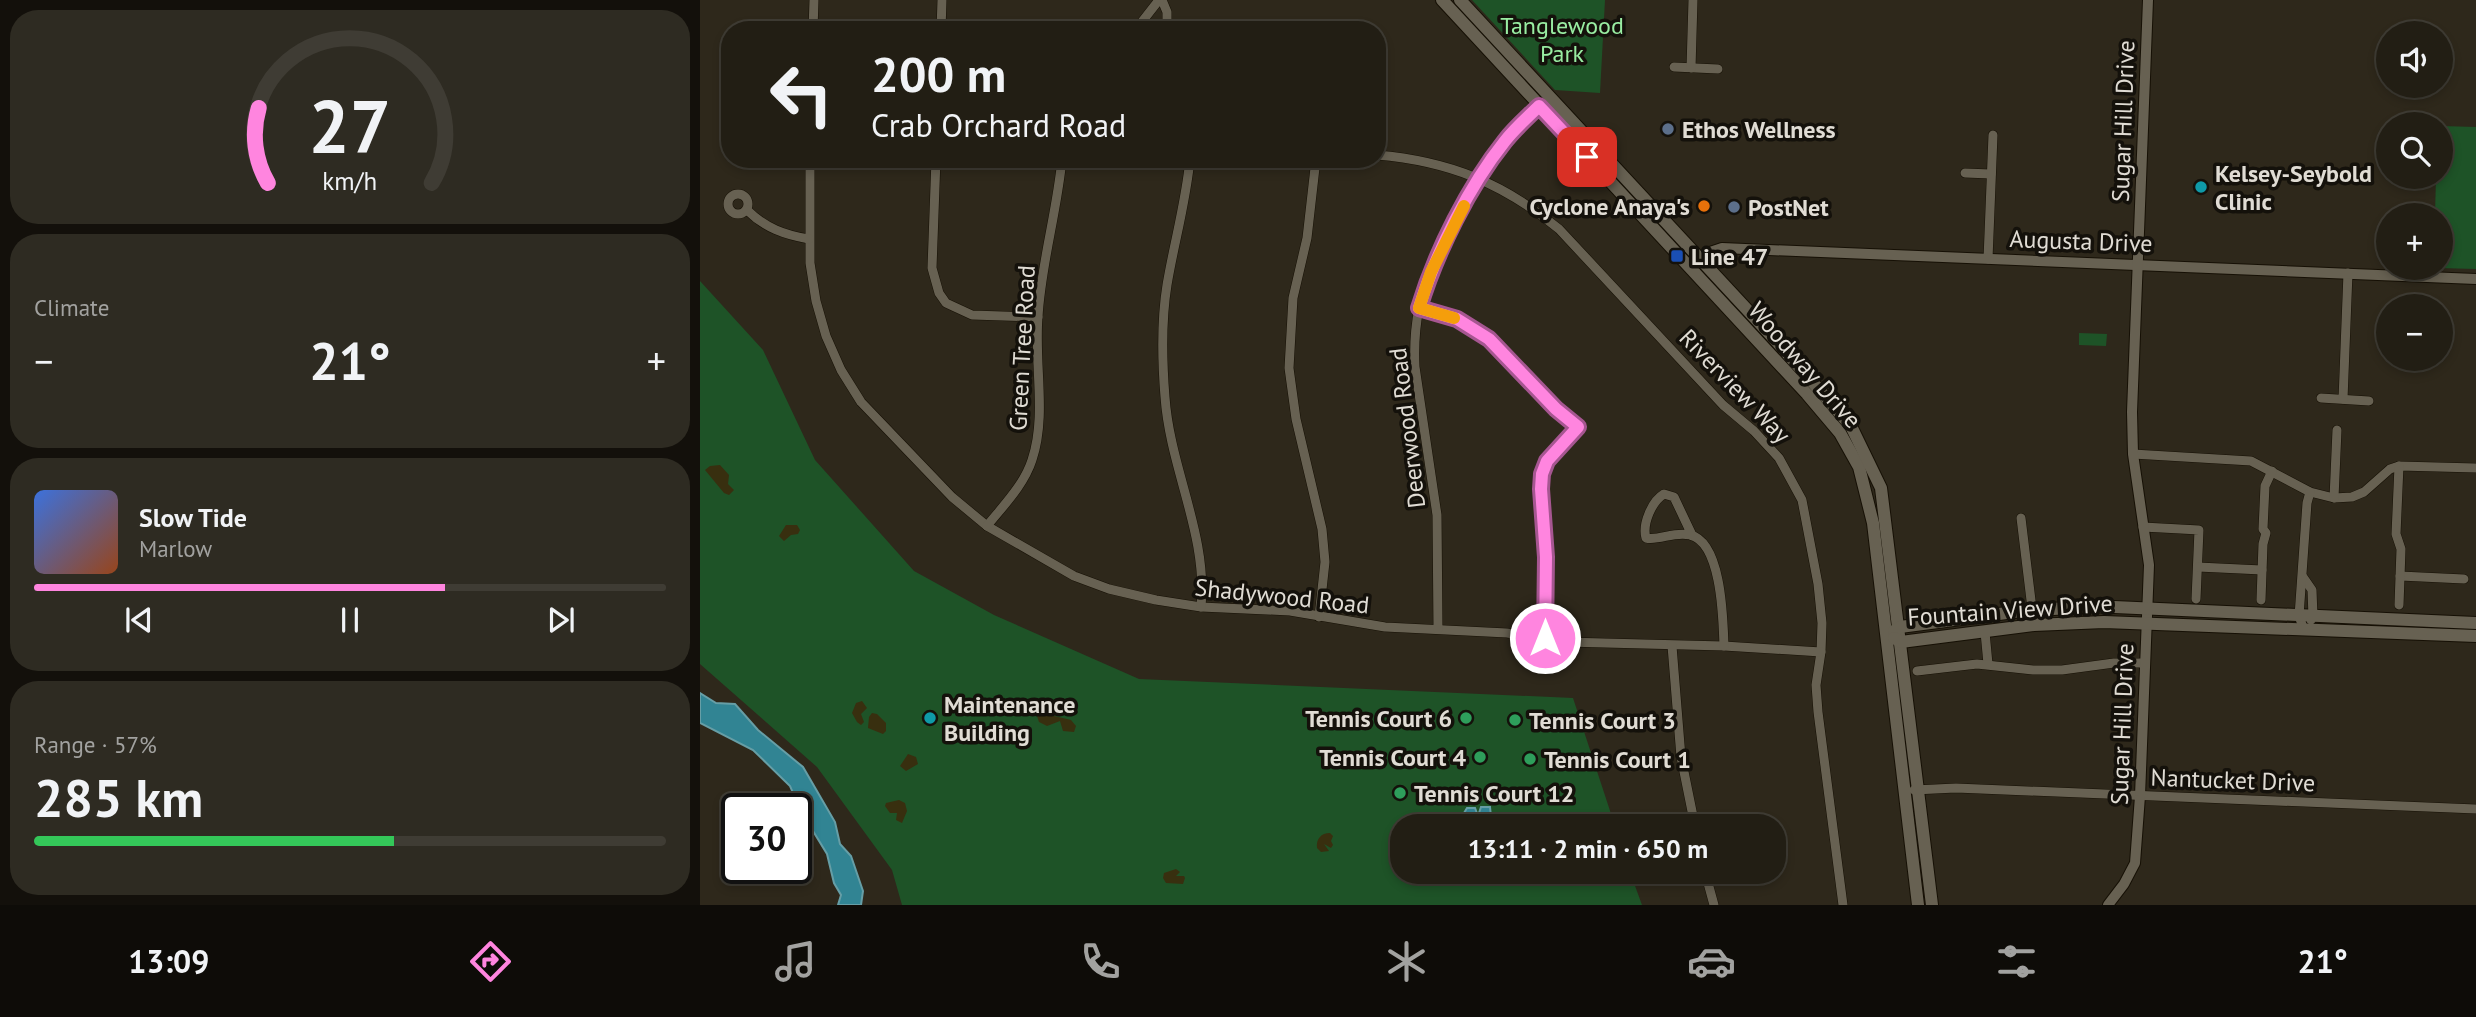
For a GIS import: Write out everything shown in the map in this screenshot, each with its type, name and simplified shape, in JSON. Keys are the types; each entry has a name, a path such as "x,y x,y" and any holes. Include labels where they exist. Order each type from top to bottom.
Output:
{"main road":[{"name":"Woodway Drive","path":"1442,0 1539,106 1624,187 1773,347 1840,433 1858,467 1880,522 1900,628 1918,905"},
{"name":"Woodway Drive","path":"1460,0 1552,99 1624,187"},
{"path":"1462,23 1472,13"},
{"path":"1484,47 1494,37"},
{"name":"Woodway Drive","path":"1880,522 1888,635 1932,905"},
{"name":"Fountain View Drive","path":"1888,635 1900,628 2033,610 2092,606 2476,623"},
{"name":"Fountain View Drive","path":"1888,635 1901,642 2034,625 2104,622 2476,636"}],"street":[{"path":"813,21 814,0"},
{"path":"941,21 942,0"},
{"path":"1143,21 1161,0 1167,12 1167,21"},
{"path":"1691,68 1693,0"},
{"name":"Sugar Hill Drive","path":"2108,905 2124,884 2134,863 2140,796 2149,565 2133,454 2132,412 2148,0"},
{"path":"1674,67 1718,69"},
{"name":"Deerwood Road","path":"1438,629 1437,514 1415,367 1419,308 1431,272 1480,178 1506,140 1539,106 1552,99"},
{"path":"1988,259 1993,135"},
{"name":"Riverview Way","path":"1386,156 1423,160 1480,178 1535,209 1559,229 1723,405 1754,431 1779,458 1802,500 1818,584 1822,623 1816,685 1818,712 1843,905"},
{"name":"Shadywood Road","path":"810,168 810,263 816,301 841,370 861,402 952,497 987,526 1074,576 1109,589 1156,600 1201,607 1290,611 1385,627 1438,629 1565,642 1724,646 1821,652"},
{"path":"936,168 932,268 939,293 946,303 972,315 1038,317"},
{"name":"Green Tree Road","path":"987,526 1031,464 1038,440 1038,317 1061,168"},
{"path":"1189,168 1167,287 1162,347 1170,440 1200,554 1203,584 1201,607"},
{"path":"1315,168 1307,239 1293,298 1289,368 1296,419 1322,529 1325,562 1319,617"},
{"path":"1965,173 1991,174"},
{"path":"747,209 757,220 769,227 787,235 809,239"},
{"name":"Augusta Drive","path":"1696,263 1710,251 1722,248 2476,279"},
{"path":"2343,399 2348,273"},
{"path":"1419,308 1457,319 1489,339 1556,409 1578,427 1547,461 1542,474 1546,557 1545,638"},
{"path":"2320,398 2369,401"},
{"path":"2334,498 2337,430"},
{"path":"2133,454 2251,461 2310,492 2334,498 2352,497 2364,492 2390,469 2399,466 2476,468"},
{"path":"2399,466 2396,534 2401,549 2399,606"},
{"path":"2261,600 2266,533 2263,529 2265,486 2272,471"},
{"path":"2304,630 2299,616 2310,492"},
{"path":"1692,535 1674,496 1664,494 1656,499 1646,526 1646,538 1652,540 1672,534 1692,535 1700,540 1711,556 1722,606 1724,646"},
{"path":"2021,518 2034,625"},
{"path":"2143,527 2199,530 2196,599"},
{"path":"2197,567 2262,570"},
{"path":"2400,576 2464,579"},
{"path":"2303,577 2312,590 2313,617 2304,630"},
{"path":"1985,632 1988,664"},
{"path":"1672,646 1681,757 1693,814"},
{"path":"1917,671 1966,664 2043,670 2113,663 2145,663"},
{"name":"Nantucket Drive","path":"1912,790 1956,788 2476,809"},
{"path":"1708,884 1714,905"}],"green space":[{"name":"Tanglewood Park","path":"1472,0 1605,0 1600,93 1555,90"},
{"path":"2453,126 2476,127 2476,269 2453,268 2453,203 2435,203 2436,189 2453,189"},
{"path":"700,281 763,350 815,460 914,571 994,615 1139,679 1573,698 1611,814 1390,814 1390,884 1634,884 1642,905 902,905 892,870 817,767 700,664"},
{"path":"2079,333 2107,334 2106,346 2079,345"}],"sand":[{"path":"720,465 729,475 728,484 734,490 729,495 724,493 705,470 710,466"},
{"path":"786,525 797,525 800,530 798,534 791,535 784,541 779,536"},
{"path":"862,701 867,708 861,714 864,722 861,725 852,713 856,703"},
{"path":"1044,711 1071,720 1076,726 1074,732 1063,731 1060,721 1047,726 1039,722 1037,716"},
{"path":"872,713 886,723 886,731 883,734 868,728"},
{"path":"908,754 916,757 918,764 906,771 900,766"},
{"path":"899,800 905,803 907,811 902,823 896,820 897,813 890,813 885,806 886,803"},
{"path":"1330,833 1333,836 1333,845 1331,848 1324,844 1329,851 1321,852 1317,848 1318,839"},
{"path":"1176,869 1180,872 1176,876 1185,878 1183,884 1166,883 1164,873"}],"water":[{"path":"700,693 716,703 735,704 758,730 803,767 835,822 840,844 851,856 863,891 861,905 838,905 841,895 834,883 827,854 812,829 812,793 793,793 790,786 753,750 700,723"},
{"path":"1481,807 1490,807 1491,814 1479,814"},
{"path":"1467,808 1475,808 1477,814 1456,814 1464,813"}],"slow traffic":[{"path":"1454,318 1419,308 1431,272 1464,206"}],"place":[{"name":"Ethos Wellness","path":"1668,129"},
{"name":"Kelsey-Seybold Clinic","path":"2201,187"},
{"name":"Cyclone Anaya's","path":"1704,206"},
{"name":"PostNet","path":"1734,207"},
{"name":"Line 47","path":"1677,256"},
{"name":"Maintenance Building","path":"930,718"},
{"name":"Tennis Court 6","path":"1466,718"},
{"name":"Tennis Court 3","path":"1515,720"},
{"name":"Tennis Court 4","path":"1480,757"},
{"name":"Tennis Court 1","path":"1530,759"},
{"name":"Tennis Court 12","path":"1400,793"}],"route":[{"path":"1545,638 1546,557 1542,474 1547,461 1578,427 1556,409 1489,339 1475,328 1457,319 1419,308 1431,272 1480,178 1506,140 1539,106 1587,157"}]}
